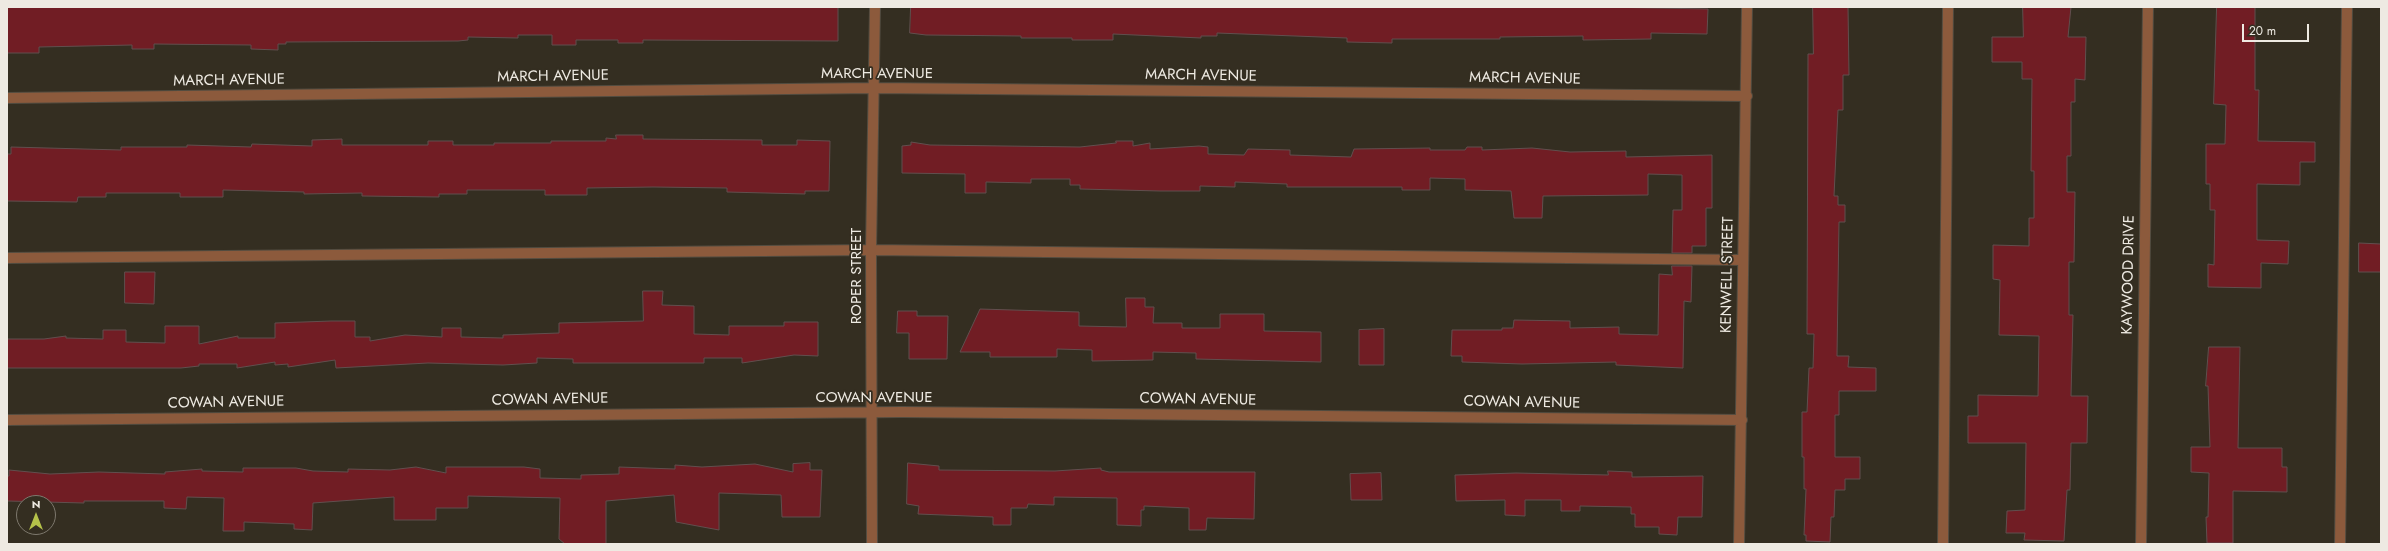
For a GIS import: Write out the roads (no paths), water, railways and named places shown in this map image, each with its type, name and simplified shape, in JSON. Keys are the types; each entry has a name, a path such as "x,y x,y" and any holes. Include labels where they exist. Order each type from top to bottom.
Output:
{"street":[{"name":"ROPER STREET","path":"872,544 873,413 871,250 875,7"},
{"name":"KENWELL STREET","path":"1739,544 1747,96 1747,7"},
{"path":"1943,544 1948,7"},
{"name":"KAYWOOD DRIVE","path":"2141,544 2148,7"},
{"path":"2340,544 2347,7"},
{"name":"MARCH AVENUE","path":"7,98 874,88 1747,96"},
{"path":"7,258 871,250 1743,260"},
{"name":"COWAN AVENUE","path":"7,420 873,413 1742,420"}]}
